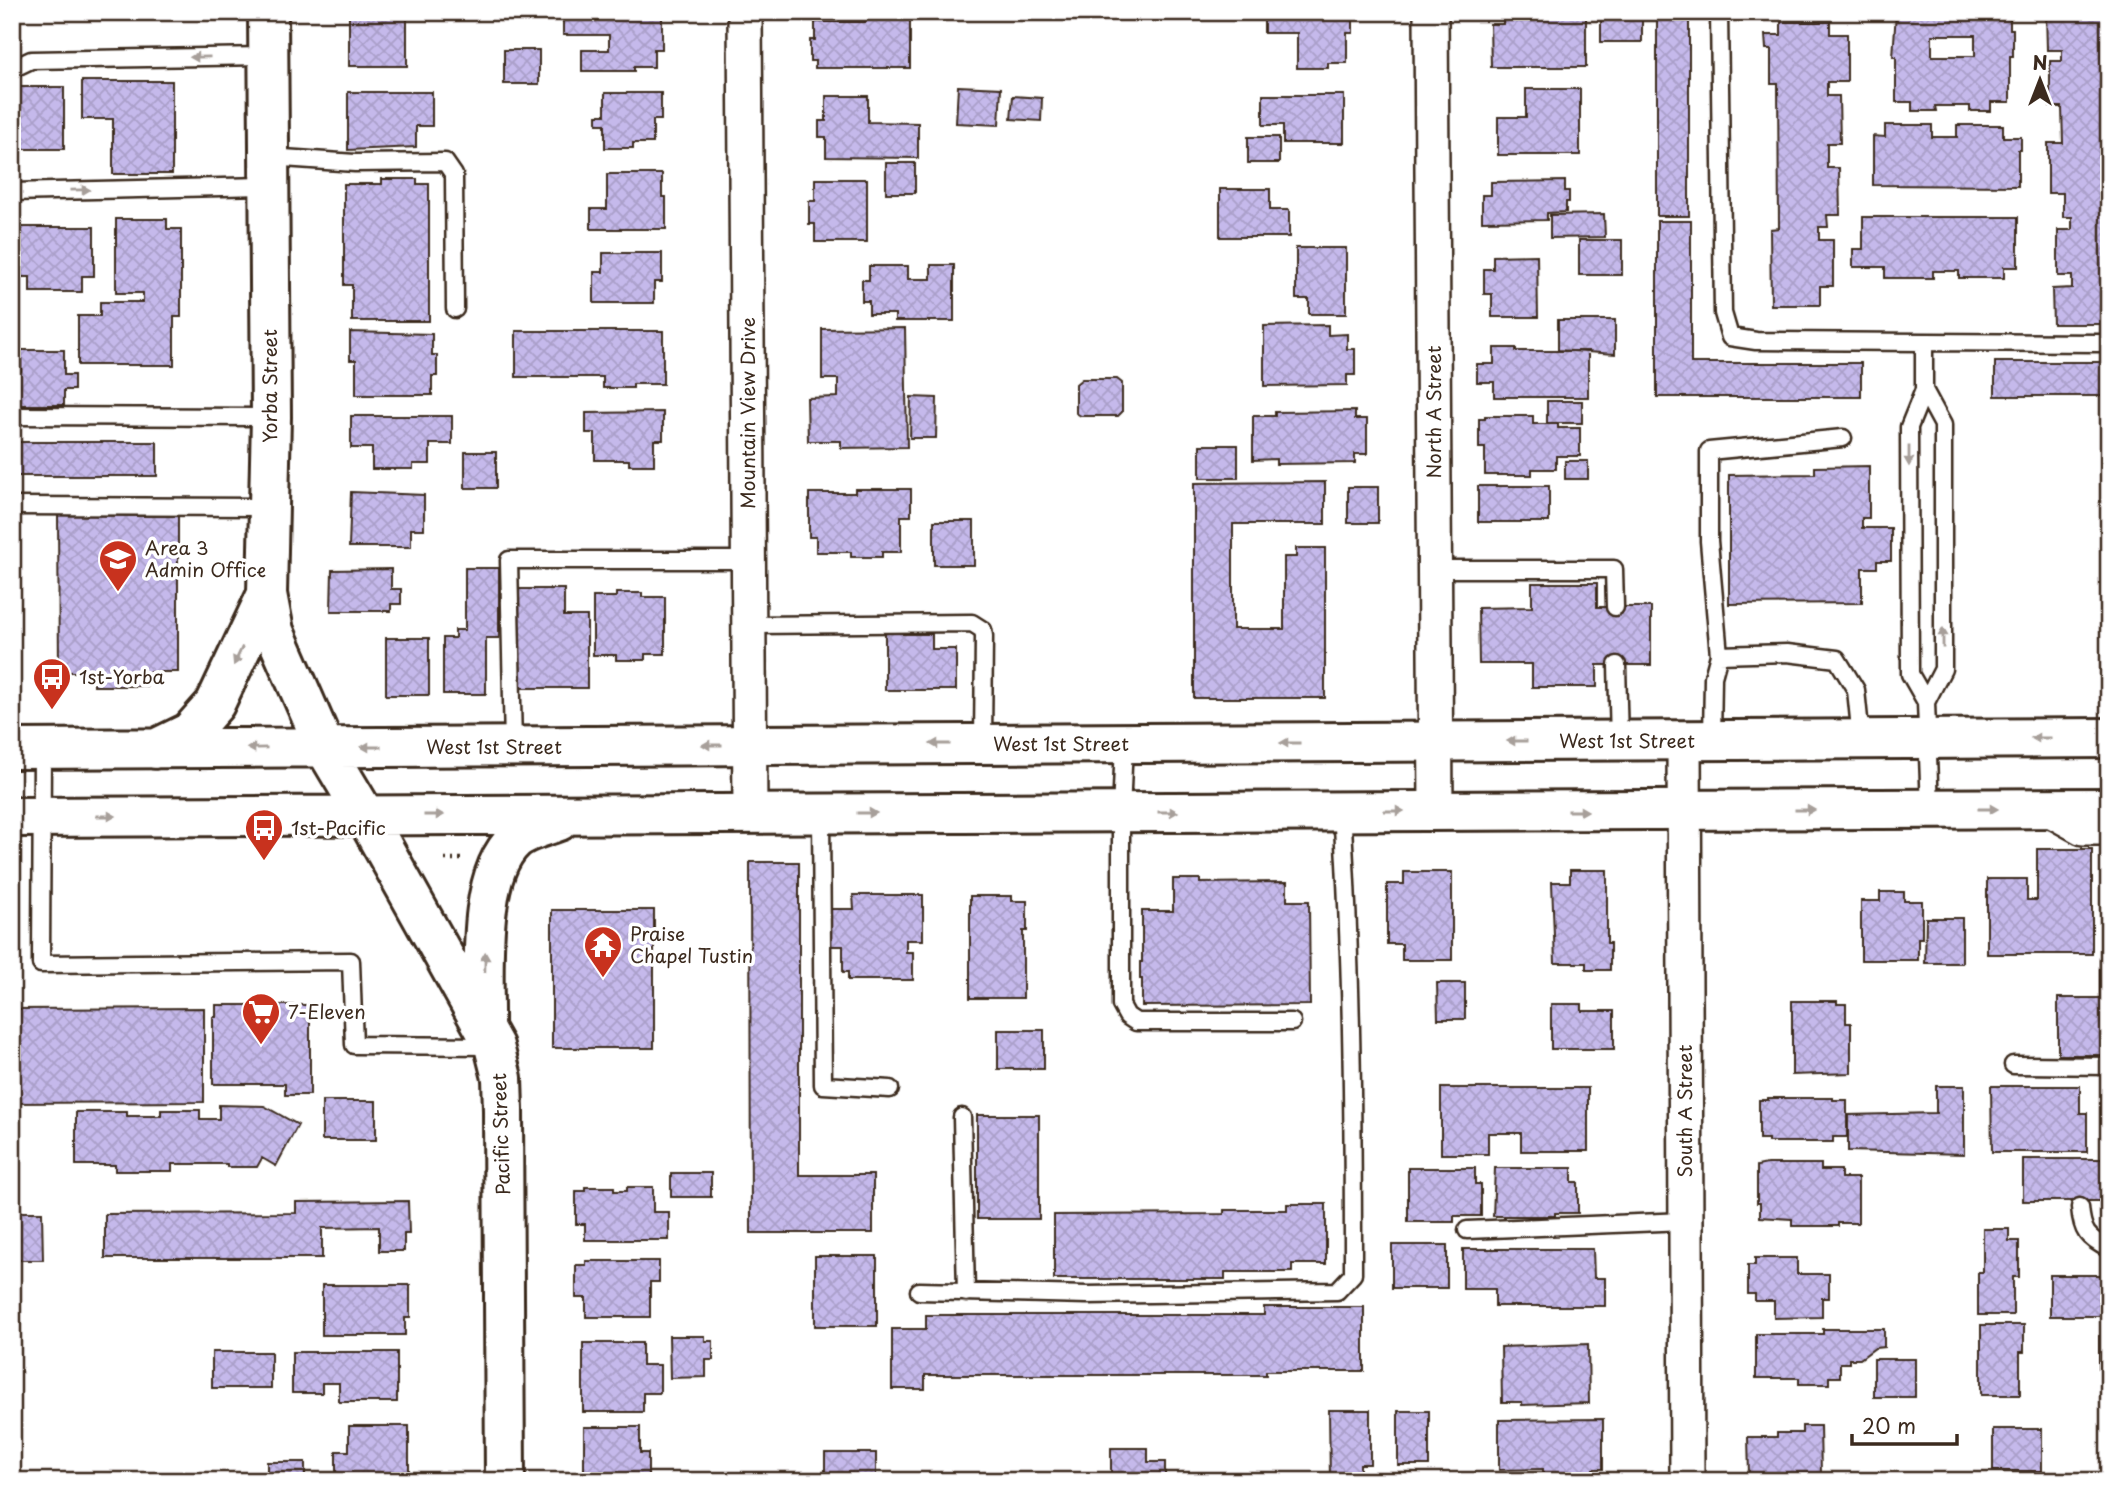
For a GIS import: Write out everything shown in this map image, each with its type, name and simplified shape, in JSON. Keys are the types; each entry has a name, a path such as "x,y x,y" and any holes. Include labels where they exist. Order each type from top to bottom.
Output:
{"main road":[{"name":"Yorba Street","path":"268,12 271,417 267,594 274,631 325,748"},
{"path":"155,749 190,732 215,704 267,594"},
{"name":"West 1st Street","path":"27,749 1861,739 1927,720 2109,738"},
{"name":"Pacific Street","path":"325,748 489,1038 502,1078 505,1481"},
{"path":"27,817 2109,808"},
{"path":"489,1038 485,922 491,880 498,862 515,839 582,814"}],"street":[{"name":"Mountain View Drive","path":"745,12 750,814"},
{"name":"North A Street","path":"1431,12 1436,811"},
{"name":"South A Street","path":"1687,1481 1684,810 1698,740"},
{"path":"2047,808 2082,828 2109,828"}],"lane":[{"path":"1719,12 1723,313 1730,337 1756,341 2100,343"},
{"path":"12,69 31,60 268,56"},
{"path":"12,192 355,163 445,162 454,175 455,309"},
{"path":"1924,343 1924,390 1909,427 1910,674 1927,720 1930,809"},
{"path":"1924,390 1943,425 1943,669 1927,720"},
{"path":"12,416 271,417"},
{"path":"1698,740 1719,655 1709,541 1709,451 1843,438"},
{"path":"12,506 270,507"},
{"path":"513,746 509,560 749,560"},
{"path":"1435,569 1614,569 1615,607"},
{"path":"749,625 891,622 972,622 978,625 984,629 984,744"},
{"path":"1719,655 1787,653 1837,659 1857,690 1861,739"},
{"path":"1617,665 1619,741"},
{"path":"1124,744 1121,813 1121,1005 1126,1016 1136,1022 1292,1022"},
{"path":"27,749 27,817 41,964 351,961 354,1045 489,1038"},
{"path":"919,1291 1087,1295 1338,1291 1353,1274 1350,1067 1352,1005 1342,811"},
{"path":"821,814 823,1086 890,1089"},
{"path":"2013,1065 2109,1066"},
{"path":"962,1117 966,1293"},
{"path":"2080,1207 2081,1226 2085,1232 2109,1249"},
{"path":"1467,1230 1686,1221"}],"path":[{"path":"436,862 445,859 440,850"}],"building":[{"path":"563,12 662,12 662,49 654,49 654,67 634,67 634,71 582,71 582,50 609,50 609,35 563,35"},
{"path":"865,12 910,12 910,68 815,68 815,61 810,61 810,40 815,40 815,22 865,22"},
{"path":"1264,12 1353,12 1353,33 1347,33 1347,63 1328,63 1328,68 1297,68 1297,33 1264,33"},
{"path":"1503,12 1586,12 1586,67 1491,67 1490,24 1503,24"},
{"path":"1601,12 1642,12 1642,42 1601,42"},
{"path":"1657,12 1689,12 1689,216 1657,216"},
{"path":"1896,12 2010,12 2013,56 2010,56 2010,102 1991,102 1991,111 1970,111 1970,106 1935,106 1936,111 1912,111 1912,102 1896,102 1896,57 1893,57","holes":["1932,35 1975,35 1975,56 1932,56"]},
{"path":"2041,12 2109,12 2109,324 2053,324 2052,289 2072,288 2072,276 2058,276 2058,230 2072,230 2072,217 2063,217 2063,193 2048,193 2048,143 2063,143 2062,107 2050,107 2050,61 2062,61 2062,50 2047,50 2046,13"},
{"path":"349,16 407,16 407,66 349,66"},
{"path":"1781,22 1830,22 1830,34 1847,34 1847,82 1827,82 1827,96 1839,96 1840,143 1827,143 1827,168 1839,168 1840,215 1827,215 1828,227 1819,227 1819,240 1833,240 1833,286 1820,286 1820,305 1771,305 1770,229 1779,228 1778,84 1771,84 1771,49 1766,49 1765,35 1781,35"},
{"path":"504,50 539,50 539,84 504,84"},
{"path":"82,81 172,81 172,174 113,174 113,119 82,119"},
{"path":"958,86 1001,88 999,125 956,123"},
{"path":"14,87 64,87 64,149 14,149"},
{"path":"1526,89 1580,89 1580,155 1498,155 1498,117 1526,117"},
{"path":"348,92 432,92 432,126 416,126 416,147 348,150"},
{"path":"605,93 661,93 661,120 653,120 653,143 633,143 633,148 605,148 605,124 597,124 597,115 605,115"},
{"path":"1263,95 1344,95 1344,143 1283,143 1283,125 1263,125"},
{"path":"826,96 868,96 868,122 918,123 918,158 826,157 826,137 819,137 819,121 826,121"},
{"path":"1013,96 1042,98 1041,121 1011,119"},
{"path":"1885,125 1932,125 1932,137 1957,137 1957,125 2003,125 2003,137 2021,137 2021,150 2018,150 2018,186 1873,185 1873,136 1885,137"},
{"path":"1248,137 1279,137 1279,163 1248,163"},
{"path":"886,163 915,163 915,193 886,193"},
{"path":"607,174 662,174 662,197 666,197 666,229 591,229 591,209 607,209"},
{"path":"382,179 417,179 417,184 429,184 429,321 352,321 352,285 344,285 344,184 382,184"},
{"path":"815,179 867,179 867,242 815,242 815,224 809,224 809,201 815,201"},
{"path":"1565,181 1565,191 1569,191 1566,212 1547,213 1547,220 1482,221 1482,195 1491,195 1491,182"},
{"path":"1220,189 1270,189 1270,210 1289,210 1289,237 1220,237"},
{"path":"1604,214 1605,237 1550,238 1550,215"},
{"path":"1863,217 2018,217 2018,267 2004,267 2004,278 1959,278 1959,271 1933,271 1933,278 1885,278 1885,267 1853,267 1853,249 1863,249"},
{"path":"116,219 167,219 167,229 181,229 181,317 174,317 174,365 78,365 78,316 100,316 100,302 143,302 143,293 116,293"},
{"path":"1657,221 1691,221 1691,363 1861,363 1861,397 1657,397"},
{"path":"12,227 94,227 94,276 82,276 82,292 30,292 30,277 12,277"},
{"path":"1579,240 1622,240 1622,275 1579,275"},
{"path":"1296,248 1346,248 1346,314 1309,314 1309,299 1296,299"},
{"path":"603,253 662,253 662,282 654,282 654,303 594,303 594,272 603,272"},
{"path":"1537,255 1538,317 1492,317 1492,294 1484,294 1484,269 1493,269 1493,256"},
{"path":"931,265 954,265 954,321 895,321 895,314 869,314 869,301 862,301 862,280 869,280 869,266 908,266 908,279 931,279"},
{"path":"1558,320 1615,320 1615,354 1558,350"},
{"path":"1328,325 1328,335 1347,334 1347,349 1355,349 1355,375 1347,375 1347,385 1264,386 1264,326"},
{"path":"905,328 907,447 841,448 841,441 808,441 807,398 838,397 838,379 822,379 822,329"},
{"path":"516,331 663,331 663,384 603,388 603,377 516,377"},
{"path":"350,332 432,334 432,355 437,355 437,376 432,376 432,395 356,395 356,360 350,360"},
{"path":"1494,348 1516,348 1516,351 1588,351 1588,397 1494,397 1494,382 1477,382 1477,364 1494,364"},
{"path":"21,350 64,350 64,375 74,375 74,390 64,390 64,405 12,405 12,371 21,371"},
{"path":"1995,362 2109,362 2109,396 1995,396"},
{"path":"1082,379 1117,379 1122,383 1122,412 1118,416 1081,416 1076,413 1076,384"},
{"path":"911,397 937,398 936,438 910,438"},
{"path":"1547,401 1582,401 1582,423 1547,423"},
{"path":"1355,411 1355,419 1367,419 1367,454 1355,454 1355,463 1276,464 1276,459 1253,460 1253,416 1275,416 1275,412"},
{"path":"663,412 663,440 654,440 654,465 629,465 629,460 595,460 595,433 586,433 586,413"},
{"path":"351,416 452,416 452,444 430,444 430,464 413,464 413,469 372,469 372,448 351,448"},
{"path":"1485,416 1533,416 1533,424 1558,424 1558,428 1580,428 1580,456 1556,456 1556,469 1532,469 1532,475 1485,475 1485,448 1479,448 1479,419 1485,419"},
{"path":"12,442 157,442 157,476 12,476"},
{"path":"1200,445 1238,445 1238,478 1200,478"},
{"path":"465,452 496,452 496,488 465,488"},
{"path":"1565,461 1588,461 1588,479 1565,479"},
{"path":"1869,466 1869,518 1862,518 1862,528 1891,528 1891,561 1877,561 1877,568 1862,568 1862,603 1729,604 1729,475 1815,474 1815,467"},
{"path":"1325,482 1325,524 1233,524 1233,629 1284,629 1284,557 1296,557 1296,548 1325,548 1325,698 1194,698 1194,483"},
{"path":"1478,486 1549,486 1549,522 1478,522"},
{"path":"1348,487 1378,487 1378,523 1348,523"},
{"path":"855,489 911,489 911,516 901,516 901,552 882,552 882,557 851,557 851,552 816,552 816,537 809,537 809,493 855,493"},
{"path":"351,492 424,495 424,529 411,529 411,547 349,547"},
{"name":"Area 3 Admin Office","path":"58,514 178,514 178,672 146,672 147,686 94,686 94,672 59,672"},
{"path":"934,521 974,521 974,565 934,565"},
{"path":"465,568 499,568 499,638 486,638 486,694 443,694 443,638 455,638 455,630 465,630"},
{"path":"391,569 391,589 401,589 401,604 391,604 391,611 331,611 332,570"},
{"path":"1532,583 1597,583 1597,607 1651,607 1651,665 1597,665 1597,687 1532,687 1532,664 1479,664 1478,608 1532,607"},
{"path":"519,589 564,589 564,616 587,616 587,688 519,688"},
{"path":"616,593 642,593 642,597 665,597 665,654 645,654 645,660 616,660 616,655 593,655 593,597 616,597"},
{"path":"885,631 932,634 932,649 956,649 956,690 885,690"},
{"path":"386,638 429,638 429,695 386,695"},
{"path":"2037,849 2092,849 2092,954 1987,954 1987,879 2027,879 2027,900 2037,900"},
{"path":"750,862 799,862 799,1175 873,1175 873,1233 751,1233"},
{"path":"1570,870 1607,870 1607,943 1610,943 1610,970 1586,970 1586,963 1555,963 1552,882 1570,882"},
{"path":"1404,872 1452,872 1452,960 1402,960 1402,944 1387,944 1387,884 1404,884"},
{"path":"2104,878 2109,878 2109,997 2100,997 2100,960 2104,960"},
{"path":"1173,879 1200,879 1200,883 1287,882 1287,901 1309,901 1310,1005 1142,1006 1142,911 1173,911"},
{"path":"1880,892 1904,892 1904,901 1922,901 1922,938 1918,938 1918,960 1861,960 1861,901 1880,901"},
{"path":"853,895 923,895 923,940 906,940 906,952 913,952 913,980 848,980 848,972 843,972 843,946 830,946 830,909 854,909"},
{"path":"970,896 1012,896 1012,901 1027,901 1027,931 1023,931 1023,998 970,998"},
{"name":"Praise Chapel Tustin","path":"552,910 654,910 654,1048 552,1048"},
{"path":"1926,918 1962,918 1962,963 1925,963"},
{"path":"1437,983 1465,983 1465,1019 1438,1019"},
{"path":"2058,998 2109,998 2109,1055 2058,1055"},
{"path":"1792,1001 1837,1001 1837,1004 1846,1004 1846,1023 1851,1023 1851,1073 1792,1075"},
{"path":"1551,1004 1582,1004 1582,1011 1614,1011 1614,1049 1551,1049"},
{"path":"216,1005 310,1005 310,1095 285,1095 285,1084 213,1084 213,1017 216,1017"},
{"path":"204,1008 204,1102 12,1103 12,1009"},
{"path":"998,1030 1044,1030 1044,1069 998,1069"},
{"path":"1936,1086 1964,1086 1964,1154 1848,1151 1848,1115 1936,1113"},
{"path":"1991,1086 2080,1086 2080,1113 2087,1113 2087,1152 1992,1152"},
{"path":"1441,1088 1588,1088 1588,1151 1521,1151 1521,1133 1488,1133 1488,1154 1441,1154"},
{"path":"1759,1100 1847,1100 1847,1137 1833,1137 1833,1142 1768,1142 1768,1139 1759,1139"},
{"path":"322,1101 376,1101 376,1140 322,1140"},
{"path":"219,1105 264,1106 298,1125 276,1166 262,1158 257,1167 172,1164 172,1171 115,1171 115,1165 76,1165 76,1112 127,1112 127,1116 161,1116 161,1110 200,1110 200,1119 219,1119"},
{"path":"977,1115 1039,1115 1039,1219 977,1219"},
{"path":"2023,1159 2103,1159 2103,1201 2023,1201"},
{"path":"1821,1164 1821,1170 1841,1170 1841,1178 1858,1178 1858,1223 1792,1226 1792,1219 1760,1217 1760,1203 1757,1203 1757,1166"},
{"path":"1408,1168 1475,1168 1475,1184 1481,1184 1481,1216 1454,1216 1454,1222 1408,1222"},
{"path":"1495,1168 1572,1168 1572,1182 1578,1182 1578,1213 1555,1213 1555,1216 1493,1216"},
{"path":"671,1173 711,1173 711,1197 671,1197"},
{"path":"585,1187 614,1187 614,1191 627,1191 627,1187 653,1187 653,1212 669,1212 669,1240 585,1240 585,1224 576,1224 576,1191 585,1191"},
{"path":"408,1201 409,1234 404,1234 404,1251 379,1251 379,1227 322,1228 322,1258 105,1258 105,1214 296,1213 296,1202"},
{"path":"1287,1204 1326,1204 1326,1264 1292,1264 1292,1272 1225,1272 1225,1279 1054,1279 1054,1215 1224,1214 1224,1210 1287,1210"},
{"path":"12,1212 42,1212 43,1260 12,1260"},
{"path":"1983,1229 2009,1229 2009,1241 2019,1241 2019,1277 2013,1277 2013,1315 1978,1315 1978,1272 1983,1272"},
{"path":"1392,1245 1447,1245 1447,1288 1392,1288"},
{"path":"1463,1249 1593,1249 1594,1278 1605,1278 1605,1306 1495,1306 1495,1289 1463,1289"},
{"path":"815,1256 877,1256 877,1326 815,1326"},
{"path":"1755,1258 1797,1258 1797,1274 1829,1274 1829,1298 1822,1298 1822,1317 1774,1318 1774,1301 1755,1301 1755,1294 1748,1294 1748,1265 1755,1265"},
{"path":"586,1261 659,1261 659,1282 650,1282 650,1317 586,1317 586,1298 576,1298 576,1265 586,1265"},
{"path":"2050,1275 2109,1275 2109,1316 2050,1316"},
{"path":"322,1285 410,1285 410,1318 405,1318 405,1335 322,1335"},
{"path":"1264,1307 1364,1307 1364,1371 1266,1371 1266,1375 925,1375 925,1389 892,1389 892,1329 926,1329 926,1315 1264,1315"},
{"path":"1981,1325 2024,1325 2024,1352 2020,1352 2020,1395 1981,1395"},
{"path":"1823,1329 1884,1329 1884,1347 1875,1348 1860,1359 1849,1359 1849,1363 1840,1363 1840,1377 1829,1377 1829,1384 1799,1384 1799,1378 1756,1378 1756,1334 1823,1334"},
{"path":"669,1336 705,1336 705,1341 713,1341 713,1360 706,1360 706,1377 670,1378"},
{"path":"2099,1336 2109,1336 2109,1382 2099,1382"},
{"path":"583,1343 642,1343 642,1365 660,1365 660,1393 643,1393 643,1412 583,1412"},
{"path":"1588,1344 1589,1403 1522,1405 1522,1402 1502,1402 1501,1347"},
{"path":"212,1352 271,1352 271,1388 212,1388"},
{"path":"292,1352 397,1352 397,1402 339,1402 339,1383 322,1383 322,1393 292,1393"},
{"path":"1874,1359 1915,1359 1915,1397 1874,1397"},
{"path":"1329,1410 1370,1410 1370,1464 1360,1464 1360,1481 1330,1481"},
{"path":"1398,1411 1429,1411 1429,1465 1398,1465"},
{"path":"1603,1419 1603,1469 1593,1469 1593,1475 1543,1476 1543,1469 1499,1470 1499,1420"},
{"path":"349,1426 409,1426 409,1481 336,1481 336,1451 349,1451"},
{"path":"1802,1426 1820,1426 1821,1474 1749,1475 1748,1437 1777,1437 1777,1433 1802,1433"},
{"path":"584,1427 640,1427 640,1453 648,1453 648,1476 584,1476"},
{"path":"1993,1429 2042,1429 2042,1471 1993,1471"},
{"path":"1111,1448 1148,1448 1148,1462 1165,1462 1165,1481 1111,1481"},
{"path":"825,1453 876,1453 876,1481 825,1481"},
{"path":"267,1462 305,1462 305,1481 267,1481"}],"place":[{"name":"Area 3 Admin Office","path":"118,593"},
{"name":"1st-Yorba","path":"52,711"},
{"name":"1st-Pacific","path":"264,862"},
{"name":"Praise Chapel Tustin","path":"603,979"},
{"name":"7-Eleven","path":"261,1046"}]}
